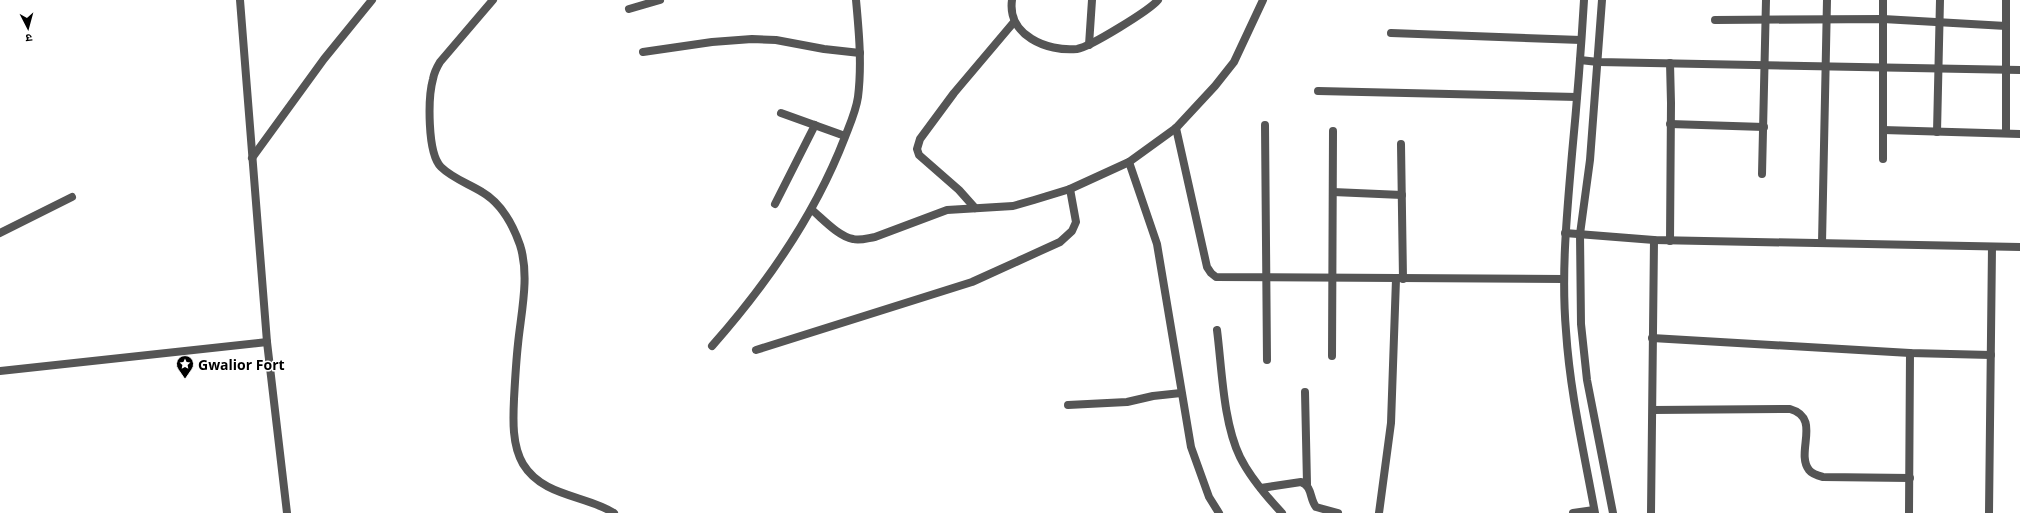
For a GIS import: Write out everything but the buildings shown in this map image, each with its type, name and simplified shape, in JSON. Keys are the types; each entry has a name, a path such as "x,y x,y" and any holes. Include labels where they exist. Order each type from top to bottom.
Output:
{"street":[{"path":"240,0 267,342 287,513"},
{"path":"252,158 324,59 372,0"},
{"path":"493,0 440,62 436,69 433,80 430,110 434,154 440,166 447,173 484,193 499,206 509,220 520,247 524,281 513,417 516,449 523,464 537,479 548,486 575,499 606,508 614,513"},
{"path":"629,9 660,0"},
{"path":"712,346 751,300 812,210 845,136 858,98 860,53 856,0"},
{"path":"1012,0 1010,11 1014,22 1026,35 1043,45 1058,48 1078,49 1089,45 1158,0"},
{"path":"1089,45 1092,0"},
{"path":"812,210 843,234 853,239 864,239 875,237 947,210 1013,206 1070,189 1129,162 1176,128 1191,113 1234,62 1252,27 1263,0"},
{"path":"1573,513 1595,511 1576,415 1570,372 1566,331 1564,279 1565,233 1584,0"},
{"path":"1602,0 1590,160 1580,234 1581,324 1587,380 1613,513"},
{"path":"1762,174 1766,0"},
{"path":"1822,244 1827,0"},
{"path":"1883,0 1883,159"},
{"path":"1937,132 1940,0"},
{"path":"2006,0 2006,133"},
{"path":"1715,20 1883,19 2006,26"},
{"path":"975,208 959,190 924,161 919,155 917,149 920,139 954,93 1014,22"},
{"path":"1391,33 1581,40"},
{"path":"643,52 712,42 752,39 776,40 824,50 860,53"},
{"path":"1580,60 1598,62 1883,66 2005,71 2020,70"},
{"path":"1670,63 1672,103 1670,124 1670,241"},
{"path":"1318,91 1577,97"},
{"path":"780,114 845,136"},
{"path":"1670,124 1764,127"},
{"path":"1265,125 1268,360"},
{"path":"775,204 815,126"},
{"path":"1176,128 1206,267 1211,274 1216,277 1564,279"},
{"path":"1883,130 2020,134"},
{"path":"1332,356 1333,131"},
{"path":"1378,513 1391,423 1400,279 1402,194 1401,144"},
{"path":"1129,162 1157,244 1191,447 1209,497 1219,513"},
{"path":"756,350 972,282 1060,242 1072,231 1076,222 1070,189"},
{"path":"1333,192 1402,194"},
{"path":"0,233 72,198"},
{"path":"1565,233 1670,241 2020,247"},
{"path":"1652,513 1652,338 1654,240"},
{"path":"1989,513 1992,246"},
{"path":"1217,330 1228,423 1239,456 1261,488 1282,513"},
{"path":"1652,338 1910,354 1991,355"},
{"path":"0,370 267,342"},
{"path":"1909,513 1910,354"},
{"path":"1305,392 1307,484 1316,508 1338,513"},
{"path":"1068,405 1128,402 1153,396 1181,393"},
{"path":"1653,410 1790,409 1799,411 1803,416 1806,425 1806,461 1809,470 1816,475 1823,477 1910,478"},
{"path":"1261,488 1295,482 1307,484"}],"place":[{"name":"Gwalior Fort","path":"185,379"}]}
